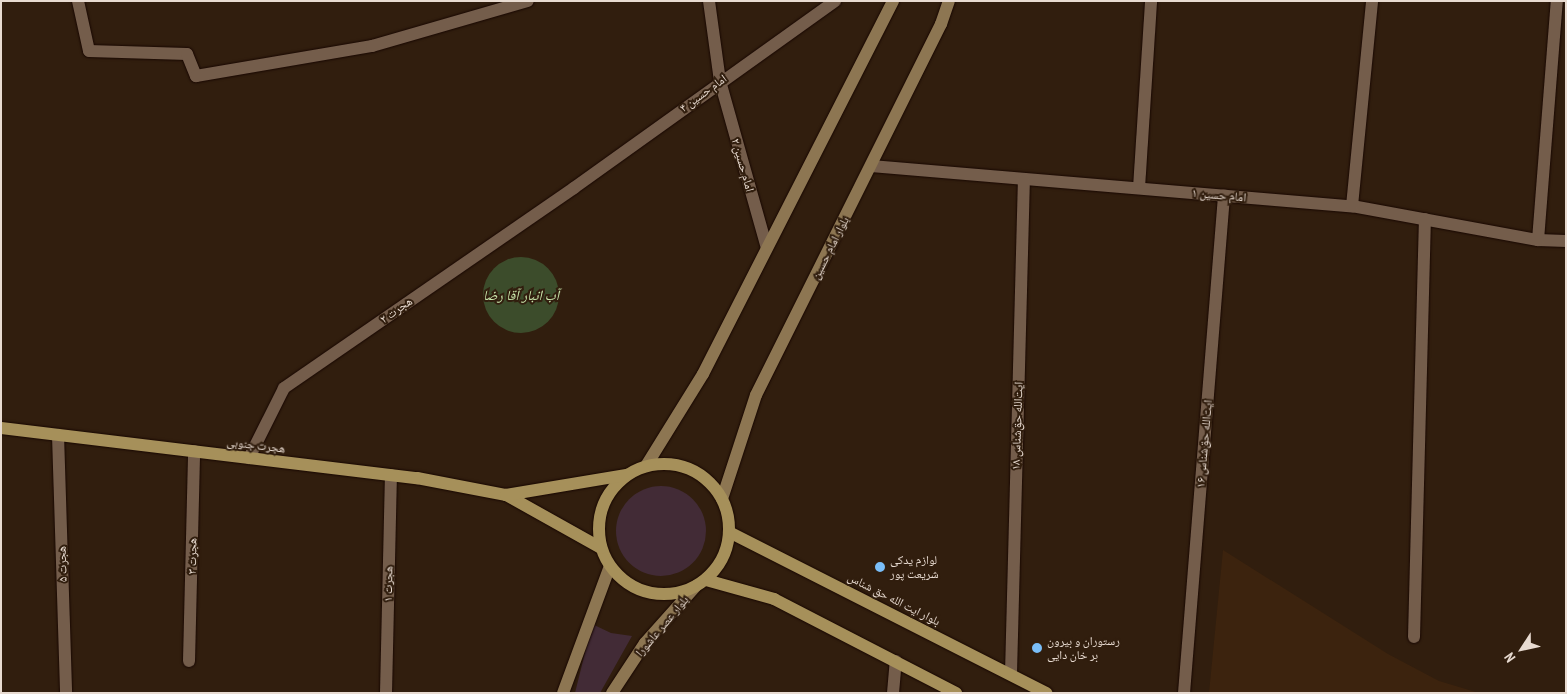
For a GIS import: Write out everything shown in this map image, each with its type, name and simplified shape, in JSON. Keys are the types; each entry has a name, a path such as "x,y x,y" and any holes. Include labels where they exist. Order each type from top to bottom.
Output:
{"main road":[{"path":"646,466 703,374 893,1"},
{"name":"بلوار امام حسین","path":"722,499 756,395 941,24 948,1"},
{"name":"هجرت جنوبی","path":"1,428 391,475 506,495 601,548"},
{"path":"701,583 720,562 729,532 722,499 709,481 690,469 668,464 646,466 626,475 611,490 601,510 598,529 601,548 610,566 623,580 658,594 701,583 774,600 956,693"},
{"name":"هجرت جنوبی","path":"506,495 626,475"},
{"name":"بلوار ایت الله حق شناس","path":"729,532 1011,673 1046,693"},
{"path":"563,693 610,566"},
{"name":"بلوار عصر عاشورا","path":"612,693 645,643 701,583"}],"street":[{"path":"78,1 89,50 187,54 196,76 372,46 528,1"},
{"name":"امام حسین ۲","path":"709,1 720,81 767,248"},
{"name":"امام حسین ۴","path":"574,188 720,81 835,1"},
{"path":"1139,188 1151,1"},
{"path":"1352,206 1372,1"},
{"path":"1538,240 1557,1"},
{"name":"امام حسین ۱","path":"871,166 1352,206 1538,240 1566,241"},
{"name":"ایت‌الله حق‌شناس ۱۸","path":"1011,673 1024,179"},
{"name":"هجرت ۲","path":"249,458 284,388 574,188"},
{"name":"ایت‌الله حق‌شناس ۱۶","path":"1184,693 1224,196"},
{"path":"1414,637 1425,220"},
{"name":"هجرت ۵","path":"58,435 66,693"},
{"name":"هجرت ۳","path":"189,661 194,451"},
{"name":"هجرت ۱","path":"386,693 391,475"},
{"path":"893,693 896,661"}],"shaded area":[{"path":"661,486 678,489 693,499 703,514 706,531 703,548 693,563 678,573 661,576 644,573 629,563 619,548 616,531 619,514 629,499 644,489"},
{"path":"1223,550 1388,654 1439,681 1479,693 1209,693"},
{"path":"592,624 611,633 632,636 600,693 575,693"}],"water":[{"name":"آب انبار آقا رضا","path":"521,257 535,260 548,268 556,281 559,295 556,309 548,322 535,330 521,333 507,330 494,322 486,309 483,295 486,281 494,268 507,260"}],"place":[{"name":"لوازم یدکی شریعت پور","path":"880,567"},
{"name":"رستوران و بیرون بر خان دایی","path":"1037,648"}]}
